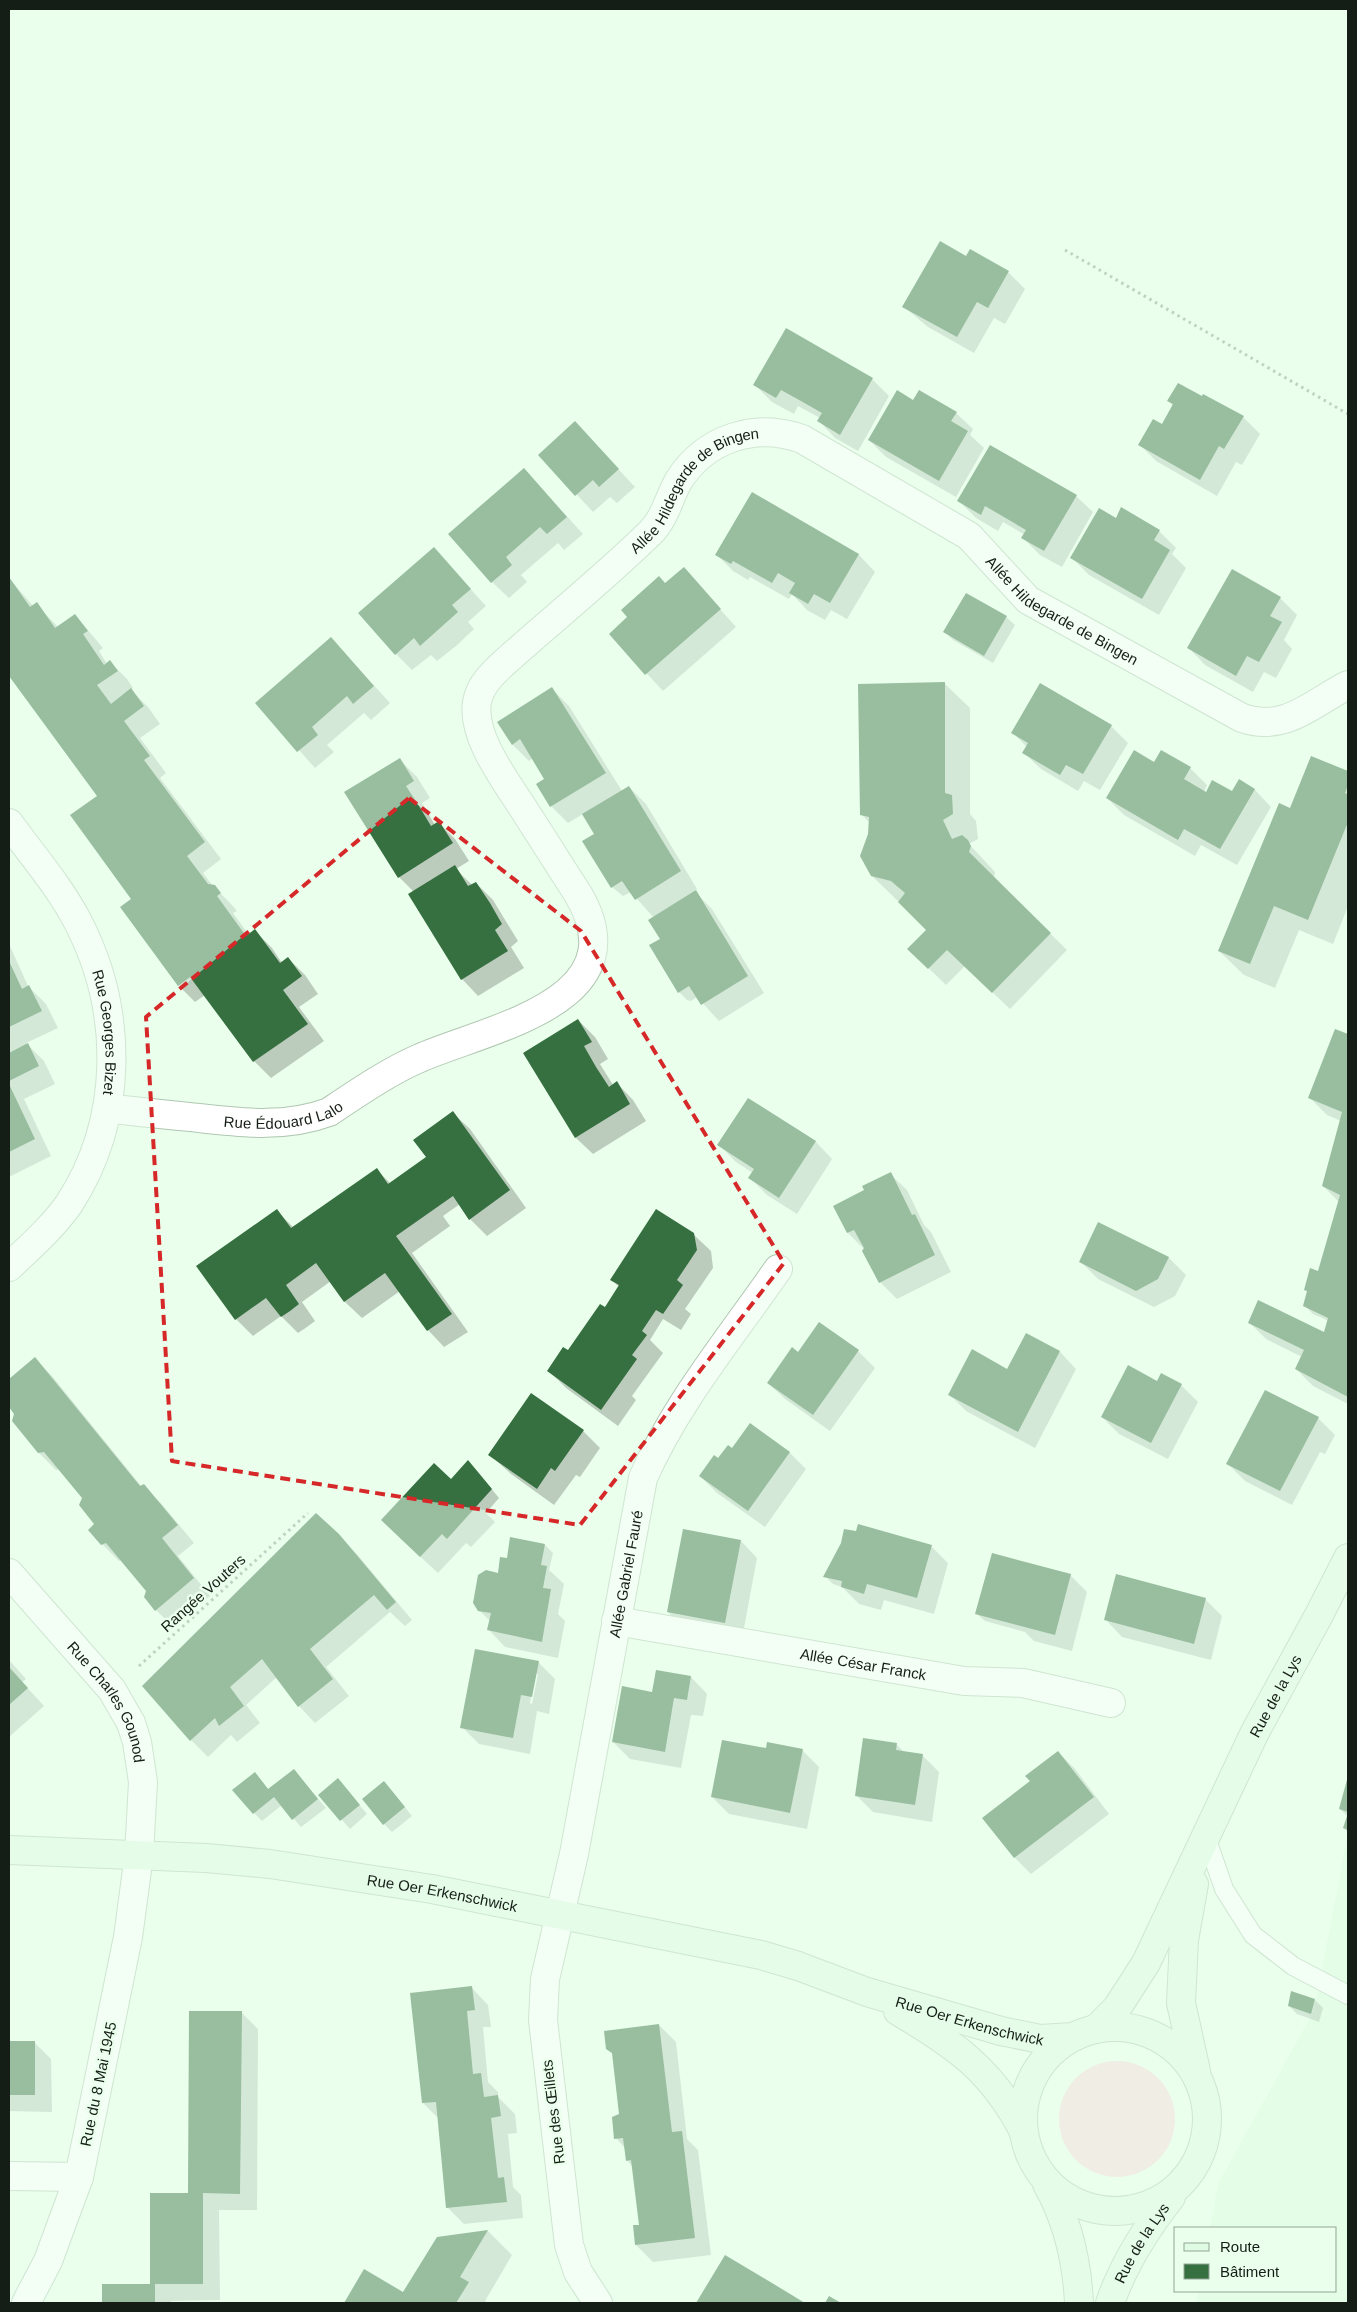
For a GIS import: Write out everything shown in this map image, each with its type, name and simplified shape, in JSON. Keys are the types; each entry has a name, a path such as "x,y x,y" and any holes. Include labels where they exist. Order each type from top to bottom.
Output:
{"main road":[{"name":"Rue de la Lys","path":"1023,2130 1024,2107 1034,2075 1055,2049 1085,2033 1117,2008 1132,1986 1206,1837 1255,1732 1320,1615 1348,1558"},
{"name":"Rue de la Lys","path":"1110,2303 1124,2266 1137,2243 1199,2158 1206,2135 1206,2099 1189,2046 1181,2003 1181,1972 1190,1901 1206,1837"},
{"name":"Rue Oer Erkenschwick","path":"9,1850 206,1858 325,1872 432,1889 761,1956 798,1966 867,1992 1028,2037 1050,2039 1107,2027 1129,2028 1160,2038 1185,2058 1198,2077"},
{"name":"Rue Oer Erkenschwick","path":"867,1992 943,2038 966,2056 984,2072 1002,2094 1023,2130"},
{"path":"1023,2130 1032,2160 1044,2178 1052,2187 1073,2202 1085,2207 1110,2212 1134,2210 1158,2202 1178,2187"},
{"path":"1044,2178 1068,2231 1074,2259 1079,2303"}],"street":[{"name":"Allée Hildegarde de Bingen","path":"443,1048 528,1018 552,1005 570,991 579,980 590,960 591,927 584,903 491,756 477,721 476,711 480,691 505,662 654,529 679,481 694,462 706,451 731,438 747,434 776,432 790,434 809,443 969,536 1028,600 1242,718 1262,723 1280,722 1348,685"},
{"name":"Rue Georges Bizet","path":"9,823 69,906 93,954 104,988 112,1042 112,1077 107,1108 93,1159 68,1204 46,1231 9,1267"},
{"name":"Rue Édouard Lalo","path":"107,1108 247,1123 279,1123 304,1120 329,1112 416,1059 443,1048"},
{"name":"Allée Gabriel Fauré","path":"560,1914 574,1854 638,1499 649,1463 684,1404 778,1269"},
{"name":"Rue Charles Gounod","path":"9,1573 112,1690 131,1723 140,1760 142,1806 139,1855"},
{"name":"Allée César Franck","path":"616,1621 964,1681 1023,1683 1111,1703"},
{"name":"Rue du 8 Mai 1945","path":"26,2303 48,2261 79,2176 128,1937 139,1855"},
{"name":"Rue des Œillets","path":"560,1914 545,1979 543,2020 569,2245 578,2272 598,2303"},
{"path":"9,2176 79,2176"}],"lane":[{"path":"1206,1837 1224,1889 1253,1935 1293,1966 1348,1995"}],"path":[{"path":"1065,250 1348,414"},
{"name":"Rangée Vouters","path":"112,1690 308,1513"}],"highlighted area":[{"path":"409,798 581,931 784,1263 580,1525 172,1461 146,1017"}],"shaded area":[{"path":"1348,1834 1348,2303 1196,2303 1199,2292 1337,2292 1337,2227 1210,2227 1218,2184 1314,2011"},
{"path":"1117,2061 1139,2065 1149,2070 1158,2078 1166,2087 1171,2097 1175,2119 1171,2141 1166,2151 1158,2160 1149,2168 1139,2173 1117,2177 1095,2173 1085,2168 1076,2160 1068,2151 1063,2141 1059,2119 1063,2097 1068,2087 1076,2078 1085,2070 1095,2065"}],"building":[{"path":"940,241 966,256 970,249 1009,271 988,308 977,302 957,337 902,307"},
{"path":"786,328 873,378 840,435 817,421 822,413 781,390 776,398 753,385"},
{"path":"1178,383 1244,416 1224,449 1219,446 1200,480 1138,445 1153,419 1162,424 1173,404 1167,401"},
{"path":"897,390 913,400 919,390 957,412 951,421 968,431 939,481 868,440"},
{"path":"575,421 619,469 599,487 593,480 575,496 538,455"},
{"path":"990,445 1077,495 1044,551 1021,538 1026,530 985,506 981,515 957,501"},
{"path":"524,468 567,517 547,534 540,527 506,557 512,565 491,583 448,534"},
{"path":"752,492 859,554 830,603 814,594 808,604 789,593 795,583 778,573 772,583 733,561 731,564 715,555"},
{"path":"1121,507 1160,530 1154,540 1170,550 1142,599 1070,558 1099,508 1116,518"},
{"path":"434,547 471,589 452,605 458,612 420,646 414,638 395,655 358,613"},
{"path":"684,567 721,609 645,675 609,634 627,617 621,610 659,576 665,583"},
{"path":"1232,569 1281,597 1270,616 1282,622 1259,662 1247,656 1236,676 1187,648"},
{"path":"9,577 30,607 37,602 55,628 75,614 88,631 83,634 104,665 110,660 118,671 97,685 111,704 131,688 144,706 124,721 150,756 144,760 205,842 187,856 208,884 215,885 221,893 217,896 246,936 255,929 280,963 288,957 302,976 283,990 308,1024 253,1062 190,977 178,986 120,907 131,899 70,815 97,796 9,676"},
{"path":"966,593 1007,616 984,656 943,632"},
{"path":"331,637 374,686 353,704 347,696 312,727 318,735 297,752 255,703"},
{"path":"945,682 945,793 952,795 953,814 943,820 952,839 962,835 968,840 971,846 969,852 1051,933 992,993 947,950 928,969 907,949 926,930 898,902 905,893 891,881 871,876 860,856 868,834 869,817 860,815 858,684"},
{"path":"1040,683 1112,725 1083,774 1066,765 1060,775 1022,753 1028,743 1011,733"},
{"path":"552,687 606,773 550,807 536,784 544,779 520,739 512,745 497,722"},
{"path":"1134,750 1154,762 1161,750 1191,767 1184,779 1206,792 1212,780 1232,791 1239,779 1255,789 1220,849 1184,829 1178,840 1106,798"},
{"path":"1311,756 1348,771 1348,785 1345,793 1348,795 1348,822 1308,920 1274,906 1250,964 1218,951 1279,803 1290,808"},
{"path":"400,758 414,781 406,786 431,826 439,821 453,843 398,878 344,792"},
{"path":"629,786 681,871 635,900 622,881 611,888 582,841 594,834 582,814"},
{"path":"455,865 468,886 476,882 490,903 502,924 495,930 508,951 461,980 408,894"},
{"path":"696,890 748,976 701,1005 689,986 678,993 649,945 660,939 648,920"},
{"path":"9,961 22,989 29,985 42,1011 9,1027"},
{"path":"578,1019 592,1042 584,1046 596,1067 609,1087 617,1081 630,1104 575,1138 523,1053"},
{"path":"1335,1029 1348,1034 1348,1397 1295,1369 1304,1350 1248,1323 1258,1300 1324,1332 1328,1318 1303,1306 1307,1291 1304,1290 1310,1268 1318,1271 1340,1195 1322,1186 1342,1112 1308,1098"},
{"path":"28,1043 39,1066 9,1081 9,1053"},
{"path":"9,1084 35,1139 9,1152"},
{"path":"748,1098 816,1141 779,1198 748,1178 754,1169 717,1145"},
{"path":"453,1111 510,1190 469,1220 453,1196 396,1236 452,1314 427,1331 385,1273 344,1302 316,1263 286,1285 299,1304 290,1311 281,1317 266,1298 235,1320 196,1266 277,1209 291,1228 377,1168 388,1184 426,1157 413,1140"},
{"path":"891,1172 912,1215 915,1214 935,1255 879,1283 862,1251 864,1248 854,1230 847,1233 833,1206 864,1190 862,1186"},
{"path":"656,1209 694,1233 697,1250 677,1280 683,1285 663,1314 656,1310 642,1331 647,1335 632,1355 637,1359 601,1410 547,1371 563,1347 568,1350 600,1304 605,1307 619,1285 610,1280"},
{"path":"1098,1222 1169,1257 1158,1279 1136,1291 1079,1262"},
{"path":"819,1322 859,1350 813,1415 767,1383 792,1347 798,1352"},
{"path":"1026,1333 1060,1351 1018,1432 948,1395 972,1349 1007,1369"},
{"path":"35,1357 140,1486 144,1484 178,1525 162,1538 194,1578 155,1611 144,1597 146,1591 106,1543 101,1545 88,1530 94,1524 79,1505 82,1498 44,1452 38,1453 12,1421 14,1414 9,1407 9,1379"},
{"path":"1128,1365 1157,1381 1161,1373 1182,1384 1151,1443 1101,1417"},
{"path":"1265,1390 1319,1417 1280,1491 1226,1464"},
{"path":"531,1393 584,1430 555,1471 551,1468 537,1489 488,1455"},
{"path":"750,1423 790,1452 748,1511 699,1476 714,1455 718,1458 728,1445 732,1448"},
{"path":"468,1460 492,1489 447,1539 442,1534 420,1557 381,1520 434,1463 451,1479"},
{"path":"316,1513 339,1534 396,1602 387,1610 374,1595 310,1649 333,1679 298,1707 262,1659 230,1687 244,1706 219,1726 215,1718 190,1741 142,1686"},
{"path":"858,1524 932,1545 917,1598 867,1584 864,1594 841,1587 842,1581 823,1577 841,1543 844,1529 856,1531"},
{"path":"683,1529 741,1540 725,1623 667,1612"},
{"path":"510,1537 545,1544 541,1565 547,1566 543,1588 551,1589 542,1642 487,1630 491,1613 478,1611 473,1603 478,1575 486,1570 498,1573 500,1557 507,1558"},
{"path":"992,1553 1071,1574 1055,1635 975,1614"},
{"path":"1116,1574 1206,1598 1194,1644 1104,1620"},
{"path":"475,1649 539,1661 532,1697 521,1695 513,1738 460,1728"},
{"path":"9,1667 28,1688 9,1705"},
{"path":"656,1670 691,1676 687,1700 674,1698 665,1752 612,1742 622,1686 652,1692"},
{"path":"863,1738 897,1743 896,1750 923,1754 915,1805 855,1796"},
{"path":"722,1740 766,1748 767,1742 803,1749 790,1813 711,1797"},
{"path":"1058,1751 1094,1797 1014,1858 982,1818 1030,1781 1025,1776"},
{"path":"294,1769 318,1799 292,1820 274,1797 253,1814 232,1790 255,1772 268,1789"},
{"path":"1348,1776 1348,1812 1339,1809"},
{"path":"338,1778 360,1805 340,1821 318,1795"},
{"path":"384,1781 405,1807 383,1825 362,1799"},
{"path":"1348,1813 1348,1830 1343,1828"},
{"path":"472,1986 475,2010 467,2011 473,2074 481,2073 484,2097 498,2095 501,2116 491,2118 498,2178 504,2177 507,2202 446,2208 436,2102 422,2103 410,1993"},
{"path":"1291,1991 1315,1999 1311,2014 1288,2006"},
{"path":"189,2011 242,2011 240,2194 203,2193 203,2284 155,2284 155,2303 102,2303 102,2284 150,2284 150,2193 188,2193"},
{"path":"659,2024 672,2132 682,2131 695,2238 635,2245 633,2225 639,2225 631,2160 626,2161 623,2138 614,2139 612,2117 619,2114 612,2053 606,2049 604,2031"},
{"path":"9,2041 35,2041 35,2095 9,2095"},
{"path":"488,2230 460,2277 469,2282 456,2303 344,2303 364,2269 403,2292 437,2237"},
{"path":"725,2255 772,2283 805,2303 696,2303"},
{"path":"829,2296 841,2303 825,2303"}]}
